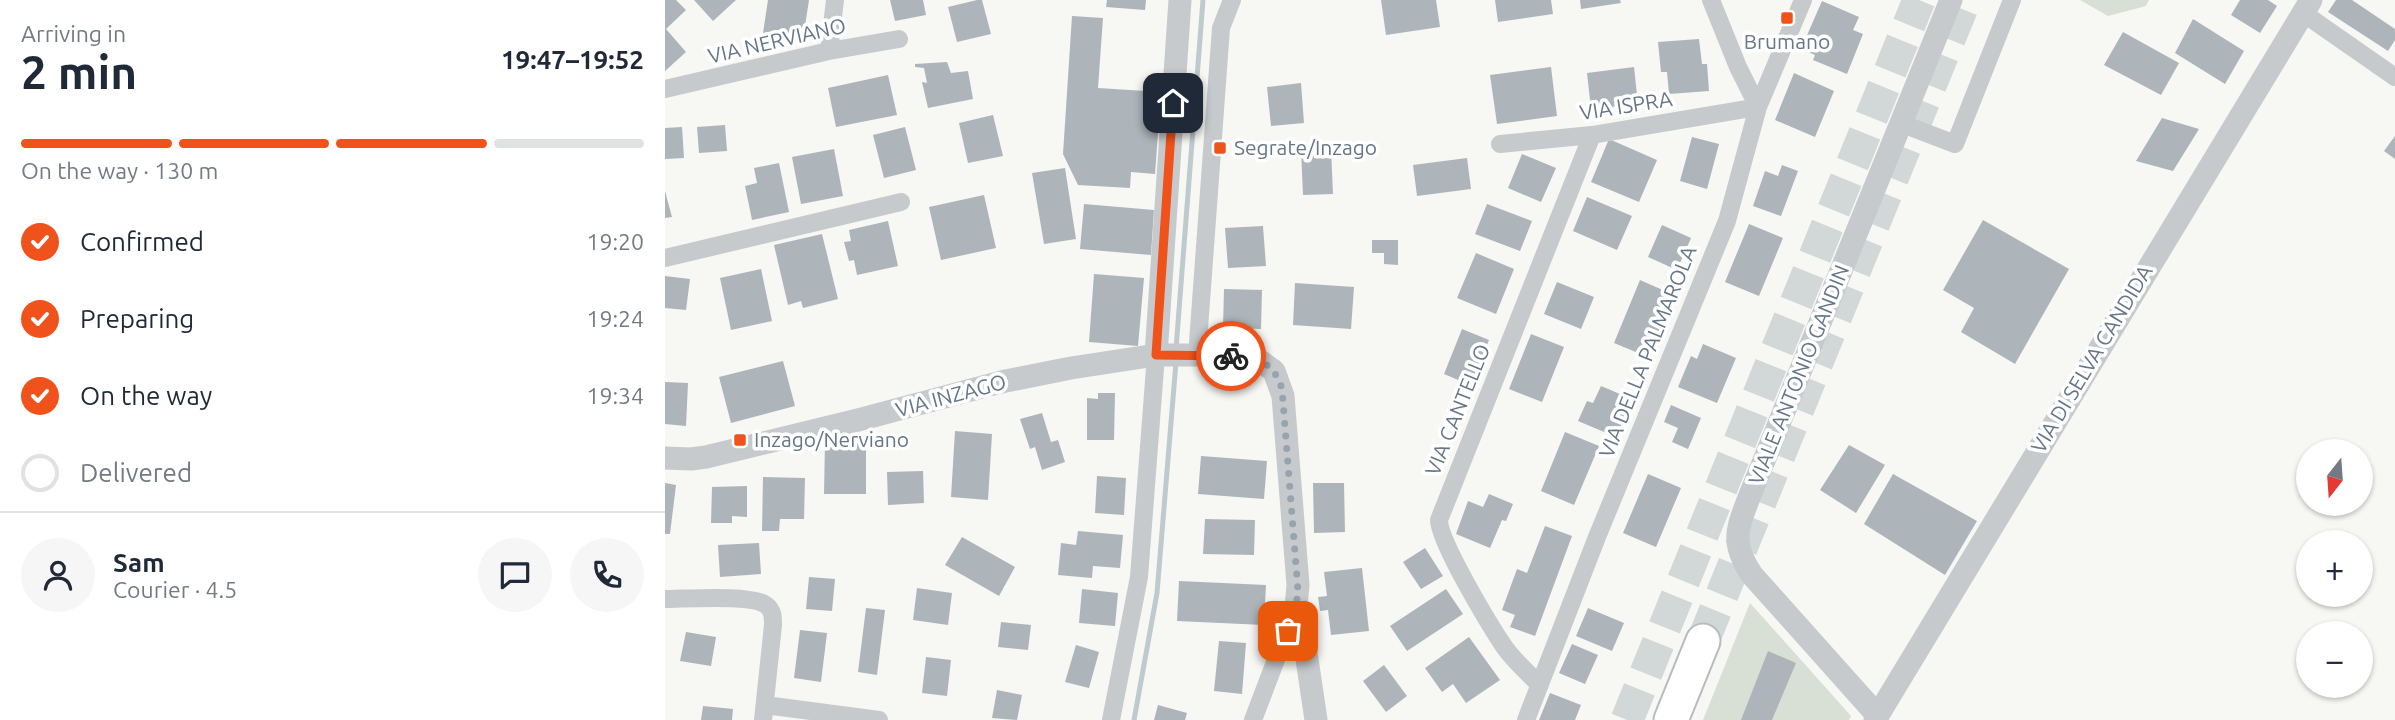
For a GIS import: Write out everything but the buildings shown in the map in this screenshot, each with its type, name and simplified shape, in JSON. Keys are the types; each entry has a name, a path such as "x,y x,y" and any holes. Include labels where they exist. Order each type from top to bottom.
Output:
{"highway":[{"path":"1671,720 1703,641"}],"street":[{"path":"829,51 835,0"},
{"path":"1111,720 1139,577 1180,0"},
{"path":"1198,356 1221,28 1232,0"},
{"path":"1711,0 1738,67 1758,107"},
{"name":"VIA DELLA PALMAROLA","path":"1526,720 1597,537 1727,221 1758,107 1803,0"},
{"name":"VIALE ANTONIO GANDIN","path":"1876,718 1752,575 1741,557 1736,536 1951,0"},
{"path":"1900,123 1955,144 2012,0"},
{"path":"2307,7 2395,77"},
{"name":"VIA DI SELVA CANDIDA","path":"1876,718 2307,7"},
{"name":"VIA NERVIANO","path":"665,89 829,51 899,39"},
{"name":"VIA ISPRA","path":"1500,144 1592,135 1758,107"},
{"name":"VIA CANTELLO","path":"1540,685 1502,644 1445,542 1439,520 1592,135"},
{"path":"665,258 901,202"},
{"name":"VIA INZAGO","path":"665,458 706,457 1002,382 1071,368 1156,355 1230,355 1257,359 1271,366 1278,376 1284,406 1298,585 1296,607 1303,632 1316,720"},
{"path":"665,599 748,599 769,607 773,625 764,713 879,720"},
{"path":"1253,720 1296,607"}],"shaded area":[{"path":"2080,0 2149,0 2146,6 2108,16"},
{"path":"1750,603 1851,716 1849,720 1703,720"}],"waterway":[{"path":"1176,349 1203,0"},
{"path":"1134,720 1157,593 1176,362"}],"tunnel":[{"path":"1627,720 1919,0"},
{"path":"1703,641 1965,0"}],"way so far":[{"path":"1231,356 1257,359 1271,366 1282,389 1298,591 1288,631"}],"place":[{"name":"Brumano","path":"1787,18"},
{"name":"Segrate/Inzago","path":"1220,148"},
{"name":"Inzago/Nerviano","path":"740,440"}],"route":[{"path":"1173,103 1156,355 1231,356"}]}
